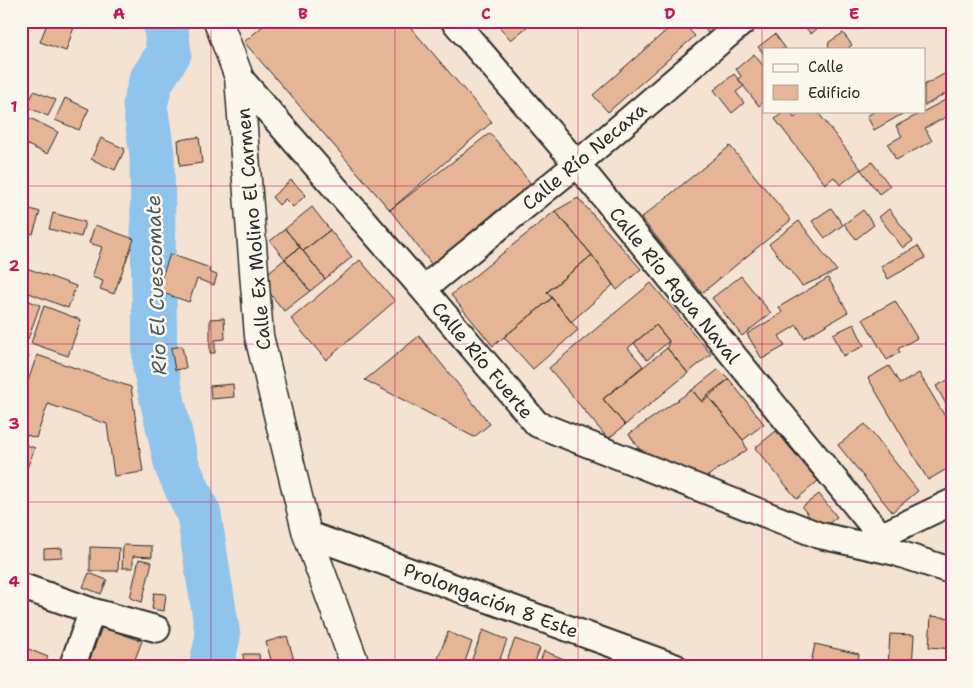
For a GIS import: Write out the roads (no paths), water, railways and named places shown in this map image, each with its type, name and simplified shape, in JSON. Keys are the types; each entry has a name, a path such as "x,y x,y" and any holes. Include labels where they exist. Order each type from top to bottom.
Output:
{"main road":[{"name":"Calle Ex Molino El Carmen","path":"218,21 239,77 260,336 307,534 356,667"}],"street":[{"name":"Calle Río Agua Naval","path":"454,21 576,164 887,544"},
{"name":"Calle Río Necaxa","path":"423,288 576,164 744,21"},
{"name":"Calle Río Fuerte","path":"239,77 423,288 537,424 818,535 887,544 952,571"},
{"path":"887,544 952,502"},
{"name":"Prolongación 8 Este","path":"307,534 675,667"},
{"path":"21,586 92,611 157,629"},
{"path":"72,667 92,611"}],"waterway":[{"name":"Rio El Cuescomate","path":"165,21 169,53 151,81 145,105 152,154 155,367 177,466 199,515 218,637 211,667"}]}
